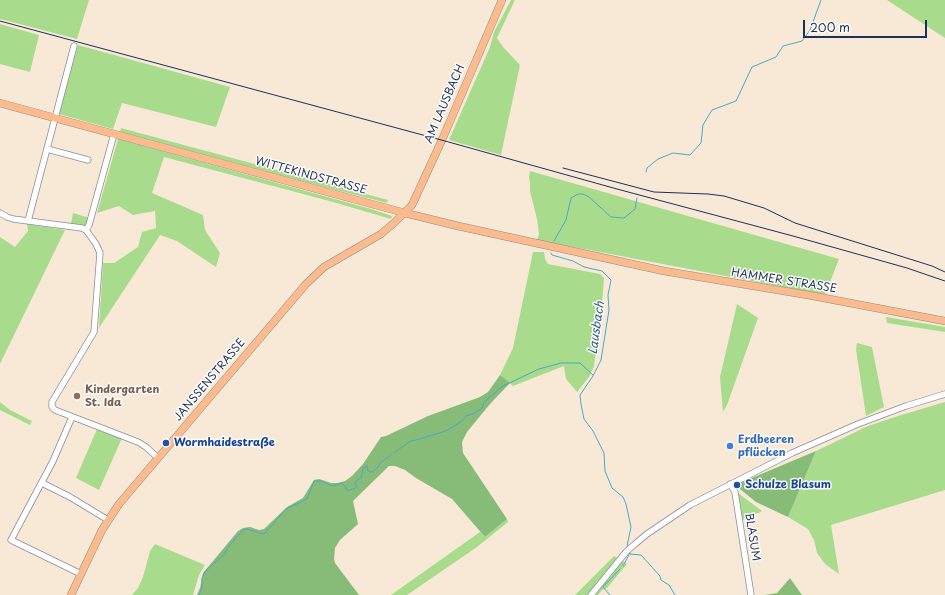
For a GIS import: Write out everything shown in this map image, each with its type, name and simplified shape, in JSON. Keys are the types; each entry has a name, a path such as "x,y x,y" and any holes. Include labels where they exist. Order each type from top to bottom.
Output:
{"main road":[{"name":"AM LAUSBACH","path":"405,213 416,198 502,0"},
{"name":"WITTEKINDSTRASSE","path":"0,103 405,213 619,262"},
{"name":"JANSSENSTRASSE","path":"71,595 108,520 119,504 313,276 381,234 405,213"},
{"name":"HAMMER STRASSE","path":"619,262 706,279 815,296 945,321"}],"street":[{"path":"28,220 74,46"},
{"path":"86,230 89,225 114,134"},
{"path":"47,149 88,160"},
{"path":"0,213 7,217 86,230 96,244 100,253 94,332 52,402 52,407 55,410 72,417 138,442 158,458"},
{"path":"591,595 626,552 646,534 690,506 792,453 858,424 906,406 945,394"},
{"path":"72,417 61,445 12,540 81,574"},
{"path":"42,483 70,497 108,520"},
{"name":"BLASUM","path":"730,484 734,492 751,595"}],"green space":[{"path":"0,0 89,0 77,39 0,19"},
{"path":"511,0 515,0 497,38 503,47 520,65 501,155 449,140 490,47 494,32"},
{"path":"887,0 945,0 945,38"},
{"path":"0,24 39,35 30,72 0,64"},
{"path":"78,45 230,87 216,127 122,103 113,129 59,114"},
{"path":"121,128 388,200 387,203 120,132"},
{"path":"118,139 392,216 391,219 164,157 152,193 203,215 205,230 220,253 216,267 177,241 160,235 99,328 103,263 114,263 138,247 142,232 156,228 155,211 133,215 119,206 97,213"},
{"path":"530,171 839,259 825,295 537,240 539,234 530,191"},
{"path":"73,213 90,218 86,225 71,224"},
{"path":"27,224 65,230 0,364 0,237 15,247 28,231"},
{"path":"533,252 544,252 545,259 548,264 600,274 604,278 601,317 594,366 589,377 577,392 566,379 564,366 513,386 500,375 513,348"},
{"path":"737,304 758,318 727,405 723,412 720,377"},
{"path":"886,317 945,327 945,332 887,323"},
{"path":"857,343 872,347 884,407 866,416 856,349"},
{"path":"500,375 510,383 467,432 462,442 463,453 507,519 485,537 452,499 405,470 395,466 389,466 353,501 358,524 340,540 335,548 335,563 359,595 197,595 203,573 238,531 243,528 250,527 259,530 264,529 287,507 303,498 314,480 319,479 331,483 345,481 363,464 381,437 428,416 480,397 488,392"},
{"path":"0,402 10,410 32,421 30,425 0,410"},
{"path":"945,402 945,490 831,525 839,574 825,564 817,553 814,540 808,529 788,517 816,451 868,426"},
{"path":"97,429 122,438 99,490 76,478"},
{"path":"816,451 788,517 756,502 735,485"},
{"path":"734,490 762,511 748,515 740,523"},
{"path":"507,519 508,522 477,547 407,595 391,595 480,532 485,537"},
{"path":"155,544 205,565 199,575 193,595 132,595 138,588 143,577 150,551"},
{"path":"614,556 627,564 607,588 602,590 598,595 575,595"},
{"path":"790,578 802,595 765,595 777,593"}],"waterway":[{"name":"Lausbach","path":"646,172 647,168 658,159 673,153 690,155 701,143 703,125 712,110 736,101 752,67 776,57 783,46 802,41 810,30 821,0"},
{"name":"Lausbach","path":"554,241 566,220 571,198 578,194 583,194 589,197 611,217 624,218 635,209 637,198"},
{"name":"Lausbach","path":"551,253 552,255 573,261 584,267 602,271 611,280 608,295 609,310 601,360 593,376 580,395 584,419 593,431 604,453 605,471 612,488 623,497 626,504 631,527 627,546"},
{"path":"395,452 409,442 446,431 462,421 466,416 475,413 482,408 484,402 503,386 539,369 561,363 580,363 593,375"},
{"path":"199,595 202,588 202,578 206,570 225,554 227,548 243,530 247,529 263,534 265,533 286,509 307,499 314,481 321,481 333,486 341,483 348,491 357,487 355,482 361,478 363,468 367,466 368,471 372,472 380,463 391,455"},
{"name":"Lausbach","path":"623,566 630,553"},
{"path":"630,554 641,555 660,576 661,580 669,585 675,595"},
{"name":"Lausbach","path":"610,595 603,587 620,569"}],"railway":[{"path":"0,21 793,236 907,268 945,281"},
{"path":"563,168 654,192 724,196 764,208 795,223 932,266 945,272"}],"place":[{"name":"Kindergarten St. Ida","path":"77,396"},
{"name":"Wormhaidestraße","path":"166,443"},
{"name":"Erdbeeren pflücken","path":"730,446"},
{"name":"Schulze Blasum","path":"737,485"}]}
